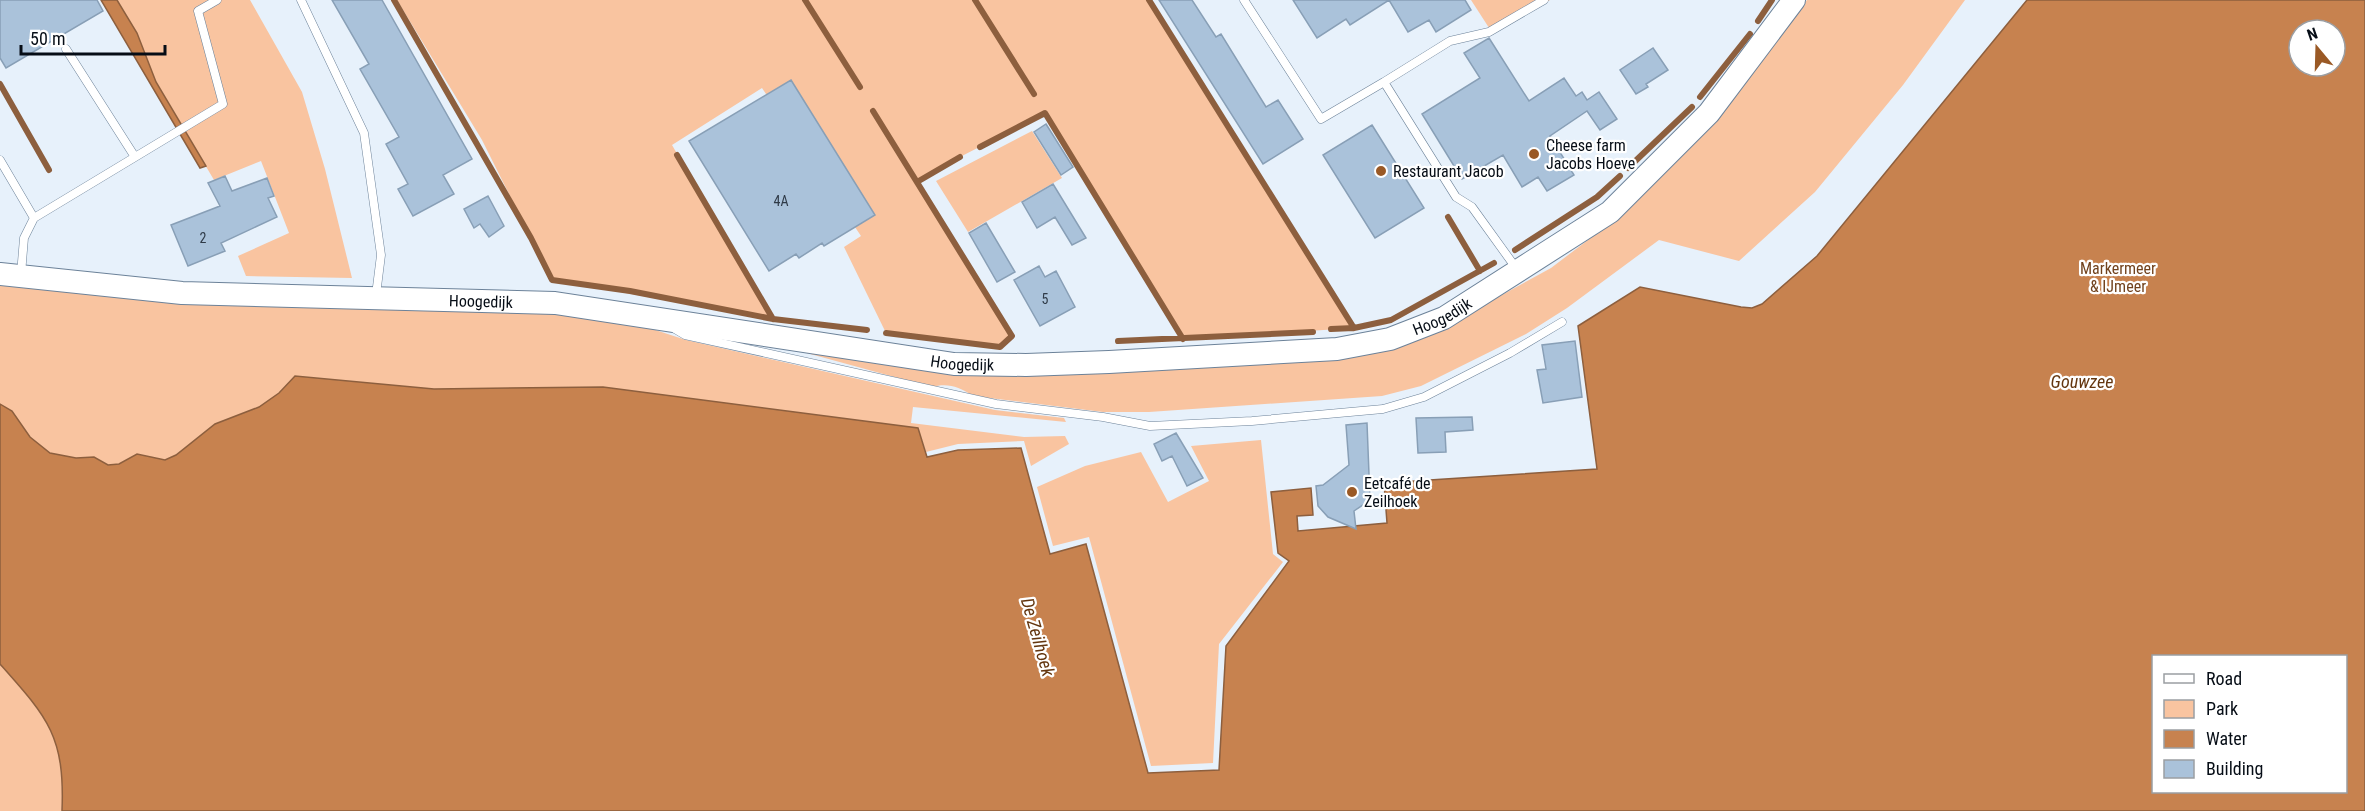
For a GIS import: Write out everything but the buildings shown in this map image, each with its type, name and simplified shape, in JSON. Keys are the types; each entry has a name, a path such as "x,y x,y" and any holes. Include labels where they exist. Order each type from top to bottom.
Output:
{"street":[{"name":"Hoogedijk","path":"10,274 182,293 555,303 954,364 1026,365 1331,350 1390,339 1444,318 1610,212 1709,113 1794,0"}],"lane":[{"path":"10,274 34,218 223,104 198,11 218,0"},
{"path":"301,0 364,133 381,255 375,298"},
{"path":"1244,0 1322,119 1450,41 1489,32 1544,0"},
{"path":"66,49 135,157"},
{"path":"1384,82 1455,197 1472,207 1519,272"},
{"path":"0,160 34,218"},
{"path":"650,316 685,335 953,396 1150,426 1252,421 1383,409 1424,397 1510,353 1562,322"}],"green space":[{"path":"117,0 250,0 302,92 325,169 352,278 246,276 238,256 289,233 261,161 214,180 156,82 137,33"},
{"path":"397,0 1149,0 1354,328 1183,339 1045,113 960,157 918,182 1012,336 1000,347 886,333 844,247 861,236 762,88 672,145 773,319 552,280 482,140"},
{"path":"1471,0 1550,0 1493,34"},
{"path":"1807,0 1965,0 1903,85 1815,192 1739,261 1659,240 1567,308 1526,334 1421,386 1382,396 1149,412 1103,412 973,396 953,386 931,387 803,352 1186,365 1458,319 1551,268 1625,212 1701,136"},
{"path":"1032,131 1062,178 968,232 936,181"},
{"path":"0,283 551,312 634,323 686,340 995,410 1064,418 1066,422 913,407 911,423 1024,437 1065,436 1069,444 1031,466 1024,441 958,444 926,452 918,428 603,387 434,389 296,376 279,393 259,407 215,424 176,455 165,460 137,454 119,464 108,465 94,457 76,458 50,453 30,437 12,411 0,404"},
{"path":"1261,440 1273,554 1283,562 1219,644 1213,763 1151,766 1089,537 1053,546 1037,487 1085,466 1141,452 1168,502 1209,481 1191,446"},
{"path":"0,664 42,714 50,730 60,764 62,811 0,811"}],"water":[{"path":"101,0 117,0 137,33 156,82 206,166 200,168"},
{"name":"Gouwzee","path":"2027,0 2365,0 2365,811 62,811 60,764 50,730 42,714 0,664 0,404 12,411 30,437 50,453 76,458 94,457 108,465 119,464 137,454 165,460 176,455 215,424 259,407 279,393 295,376 434,389 603,387 918,428 927,457 958,450 1021,448 1050,554 1086,544 1148,773 1219,770 1226,646 1289,561 1278,553 1271,492 1311,488 1313,515 1297,516 1298,531 1387,523 1384,483 1597,469 1578,326 1640,287 1752,308 1762,304 1817,256"}],"waterway":[{"path":"394,0 531,238 552,280 630,291 773,319 867,330"},
{"path":"805,0 860,87"},
{"path":"975,0 1034,94"},
{"path":"1149,0 1354,328"},
{"path":"1758,21 1772,0"},
{"path":"1700,97 1750,34"},
{"path":"0,84 49,170"},
{"path":"1628,168 1692,107"},
{"path":"873,111 1012,336 1000,347 886,333"},
{"path":"980,147 1045,113 1183,339"},
{"path":"677,155 773,319"},
{"path":"917,182 960,157"},
{"path":"1515,250 1597,197 1620,176"},
{"path":"1448,217 1480,271"},
{"path":"1331,329 1354,328 1391,320 1494,263"},
{"path":"1118,341 1313,332"}],"place":[{"name":"Cheese farm Jacobs Hoeve","path":"1534,154"},
{"name":"Restaurant Jacob","path":"1381,171"},
{"name":"Eetcafé de Zeilhoek","path":"1352,492"}],"park label":[{"name":"Markermeer & IJmeer","path":"2118,277"}],"water label":[{"name":"De Zeilhoek","path":"1038,637"}]}
